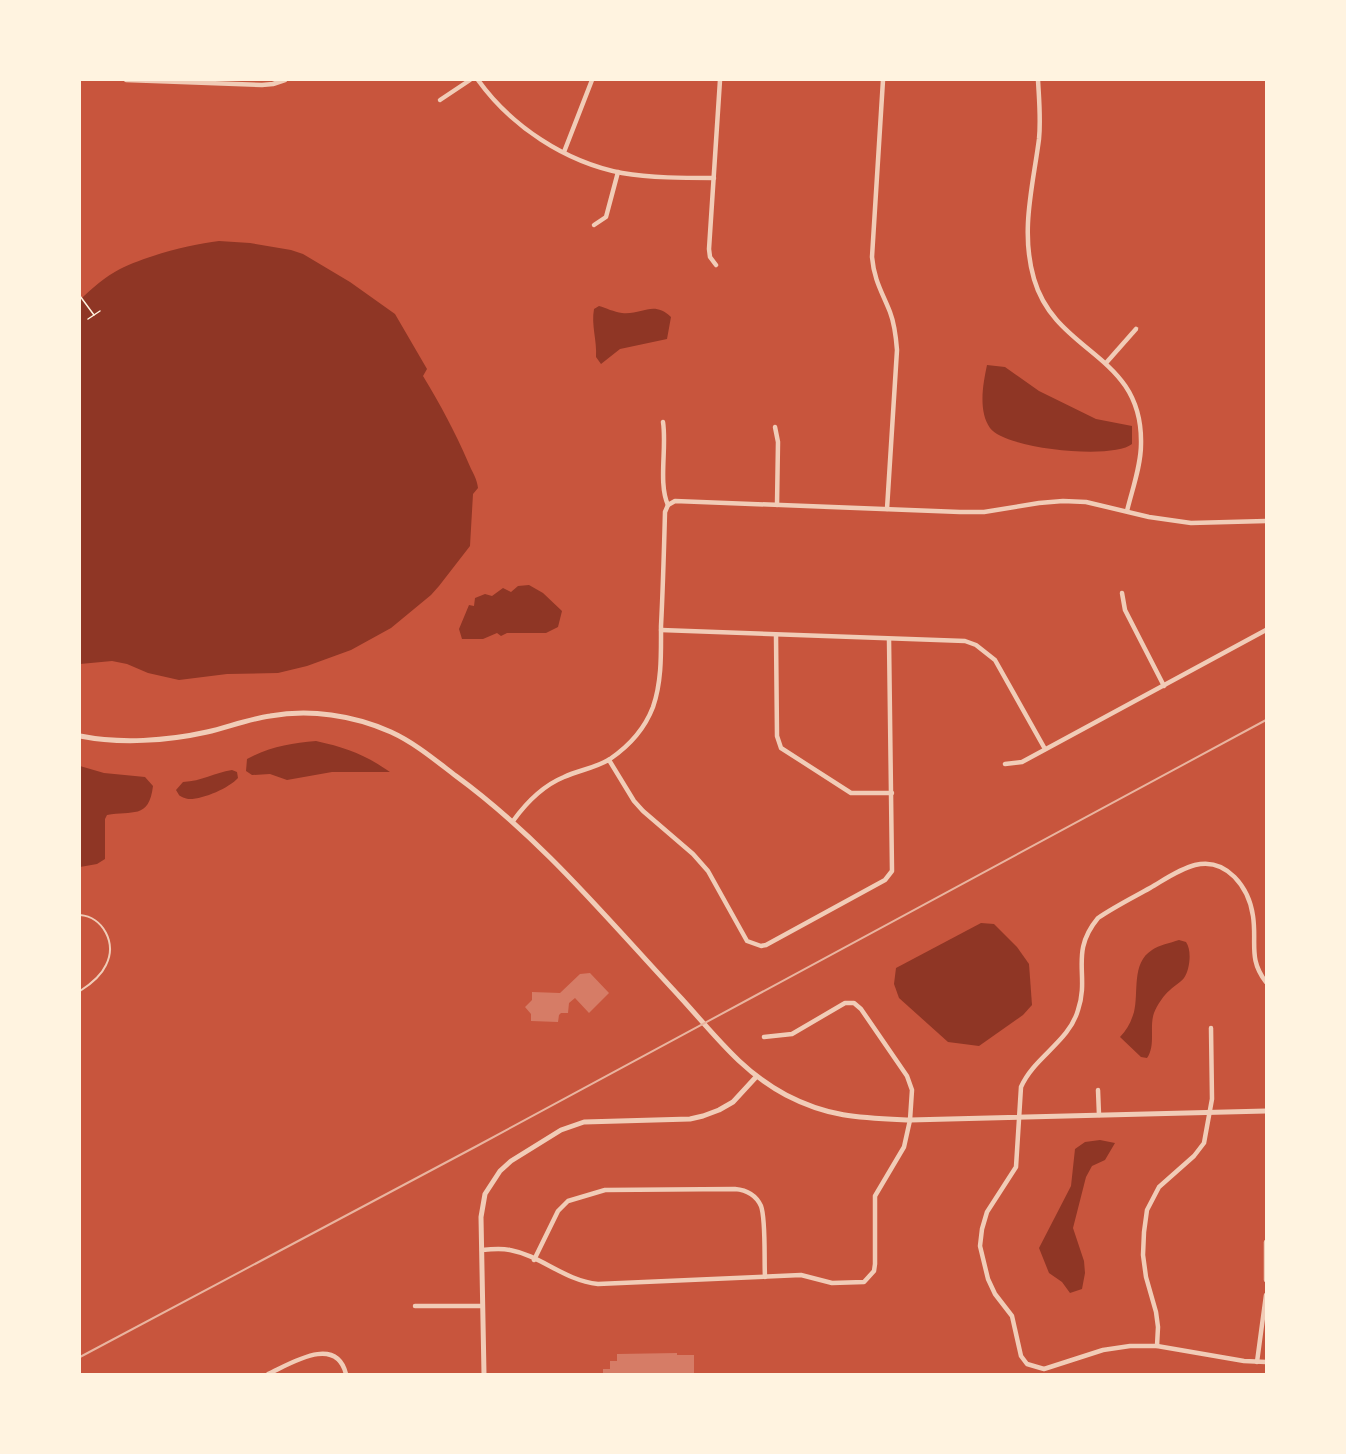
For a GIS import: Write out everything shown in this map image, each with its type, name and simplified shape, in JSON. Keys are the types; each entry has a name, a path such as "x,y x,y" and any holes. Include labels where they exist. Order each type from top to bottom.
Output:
{"street":[{"path":"126,80 262,85 285,80"},
{"path":"440,100 470,80"},
{"path":"478,80 514,119 532,134 564,152 618,172 714,178"},
{"path":"564,152 592,80"},
{"path":"716,265 710,257 709,249 720,80"},
{"path":"883,80 872,257 877,285 891,314 896,331 897,350 887,509"},
{"path":"1038,80 1039,136 1030,188 1028,255 1034,278 1048,311 1059,325 1114,370 1133,397 1141,429 1142,446 1127,511"},
{"path":"594,225 606,217 618,172"},
{"path":"1106,363 1136,329"},
{"path":"663,422 664,496 668,505"},
{"path":"775,427 778,442 777,505"},
{"path":"513,821 530,800 549,785 609,760 636,736 652,709 660,675 665,512 668,505 675,501 984,512 1063,501 1086,502 1169,521 1191,523 1266,521"},
{"path":"1122,593 1125,610 1164,686"},
{"path":"661,630 959,640 976,645 986,651 1001,670 1045,749"},
{"path":"1005,764 1022,762 1266,630"},
{"path":"776,635 777,736 781,748 851,793 892,793"},
{"path":"609,760 634,801 693,854 708,871 747,941 761,946 889,876 892,865 889,639"},
{"path":"80,736 121,740 173,737 206,732 269,716 296,713 324,714 350,719 387,731 411,743 471,787 513,821 547,853 730,1054 756,1077 788,1097 836,1115 867,1120 910,1120 1266,1111"},
{"path":"1266,982 1254,961 1251,906 1236,877 1222,867 1207,864 1186,868 1108,910 1098,918 1089,928 1082,944 1078,1010 1065,1033 1026,1075 1021,1087 1016,1167 987,1212 980,1246 988,1279 995,1294 1012,1316 1021,1356 1027,1364 1044,1369 1104,1350 1130,1346 1157,1346 1266,1362"},
{"path":"482,1250 512,1250 569,1277 598,1284 801,1275 840,1284 864,1282 870,1278 875,1264 875,1196 904,1147 910,1120 912,1090 907,1076 861,1009 854,1003 844,1003 792,1034 764,1037"},
{"path":"1157,1346 1156,1312 1146,1277 1143,1255 1147,1210 1159,1187 1194,1156 1204,1143 1212,1099 1211,1028"},
{"path":"484,1374 481,1217 485,1194 501,1170 525,1151 561,1130 584,1122 690,1119 703,1116 733,1102 756,1077"},
{"path":"1098,1090 1099,1115"},
{"path":"534,1260 562,1205 575,1198 598,1191 735,1189 744,1190 755,1197 761,1207 765,1277"},
{"path":"755,1197 761,1191"},
{"path":"1266,1242 1266,1280"},
{"path":"1257,1362 1266,1295"},
{"path":"415,1306 482,1306"},
{"path":"268,1374 316,1353 334,1357 341,1363 346,1374"}],"lane":[{"path":"80,915 89,917 102,926 108,938 110,951 108,962 100,974 80,991"}],"path":[{"path":"80,296 94,315"},
{"path":"88,319 100,311"}],"shaded area":[{"path":"219,241 250,243 303,254 350,282 395,314 427,369 423,376 453,429 477,481 478,488 473,494 470,546 431,595 391,628 351,650 307,666 278,673 227,674 179,680 112,661 80,664 80,300 104,279 131,264 169,251"},
{"path":"599,306 622,313 659,309 671,317 667,339 620,349 601,364 596,357 593,321 594,309"},
{"path":"987,365 1005,367 1039,391 1096,419 1132,426 1132,444 1121,449 1083,452 1037,447 1000,435 990,428 984,414 983,389"},
{"path":"529,585 543,593 562,611 558,627 546,633 507,633 501,636 497,633 483,639 462,639 459,629 469,605 474,606 475,598 485,594 492,596 503,588 511,592 518,586"},
{"path":"316,741 355,752 390,772 332,772 287,780 270,774 252,775 246,771 247,759 264,751 280,746"},
{"path":"80,766 104,773 145,777 153,786 148,804 143,809 131,813 107,815 105,819 105,859 97,864 80,867"},
{"path":"232,770 237,772 238,778 215,793 188,799 179,795 176,790 183,782"},
{"path":"981,923 994,924 1017,947 1029,964 1032,1005 1023,1015 979,1046 948,1042 899,998 894,984 896,968"},
{"path":"1179,940 1186,942 1188,946 1190,955 1188,970 1184,978 1163,997 1157,1007 1153,1018 1150,1053 1147,1058 1141,1057 1120,1037 1125,1032 1134,1012 1138,970 1145,956 1152,950"},
{"path":"1100,1140 1115,1143 1105,1160 1092,1166 1086,1177 1073,1228 1084,1261 1085,1273 1082,1289 1070,1293 1062,1282 1049,1273 1039,1248 1071,1186 1075,1149 1085,1142"}],"building":[{"path":"590,973 609,993 589,1013 575,998 569,1003 568,1013 559,1015 558,1022 531,1021 531,1014 525,1007 532,1000 532,992 560,993 580,974"},
{"path":"677,1353 677,1355 694,1355 694,1374 603,1374 603,1369 610,1369 610,1361 617,1361 617,1354"}],"railway":[{"path":"80,1357 475,1147 1266,720"}]}
